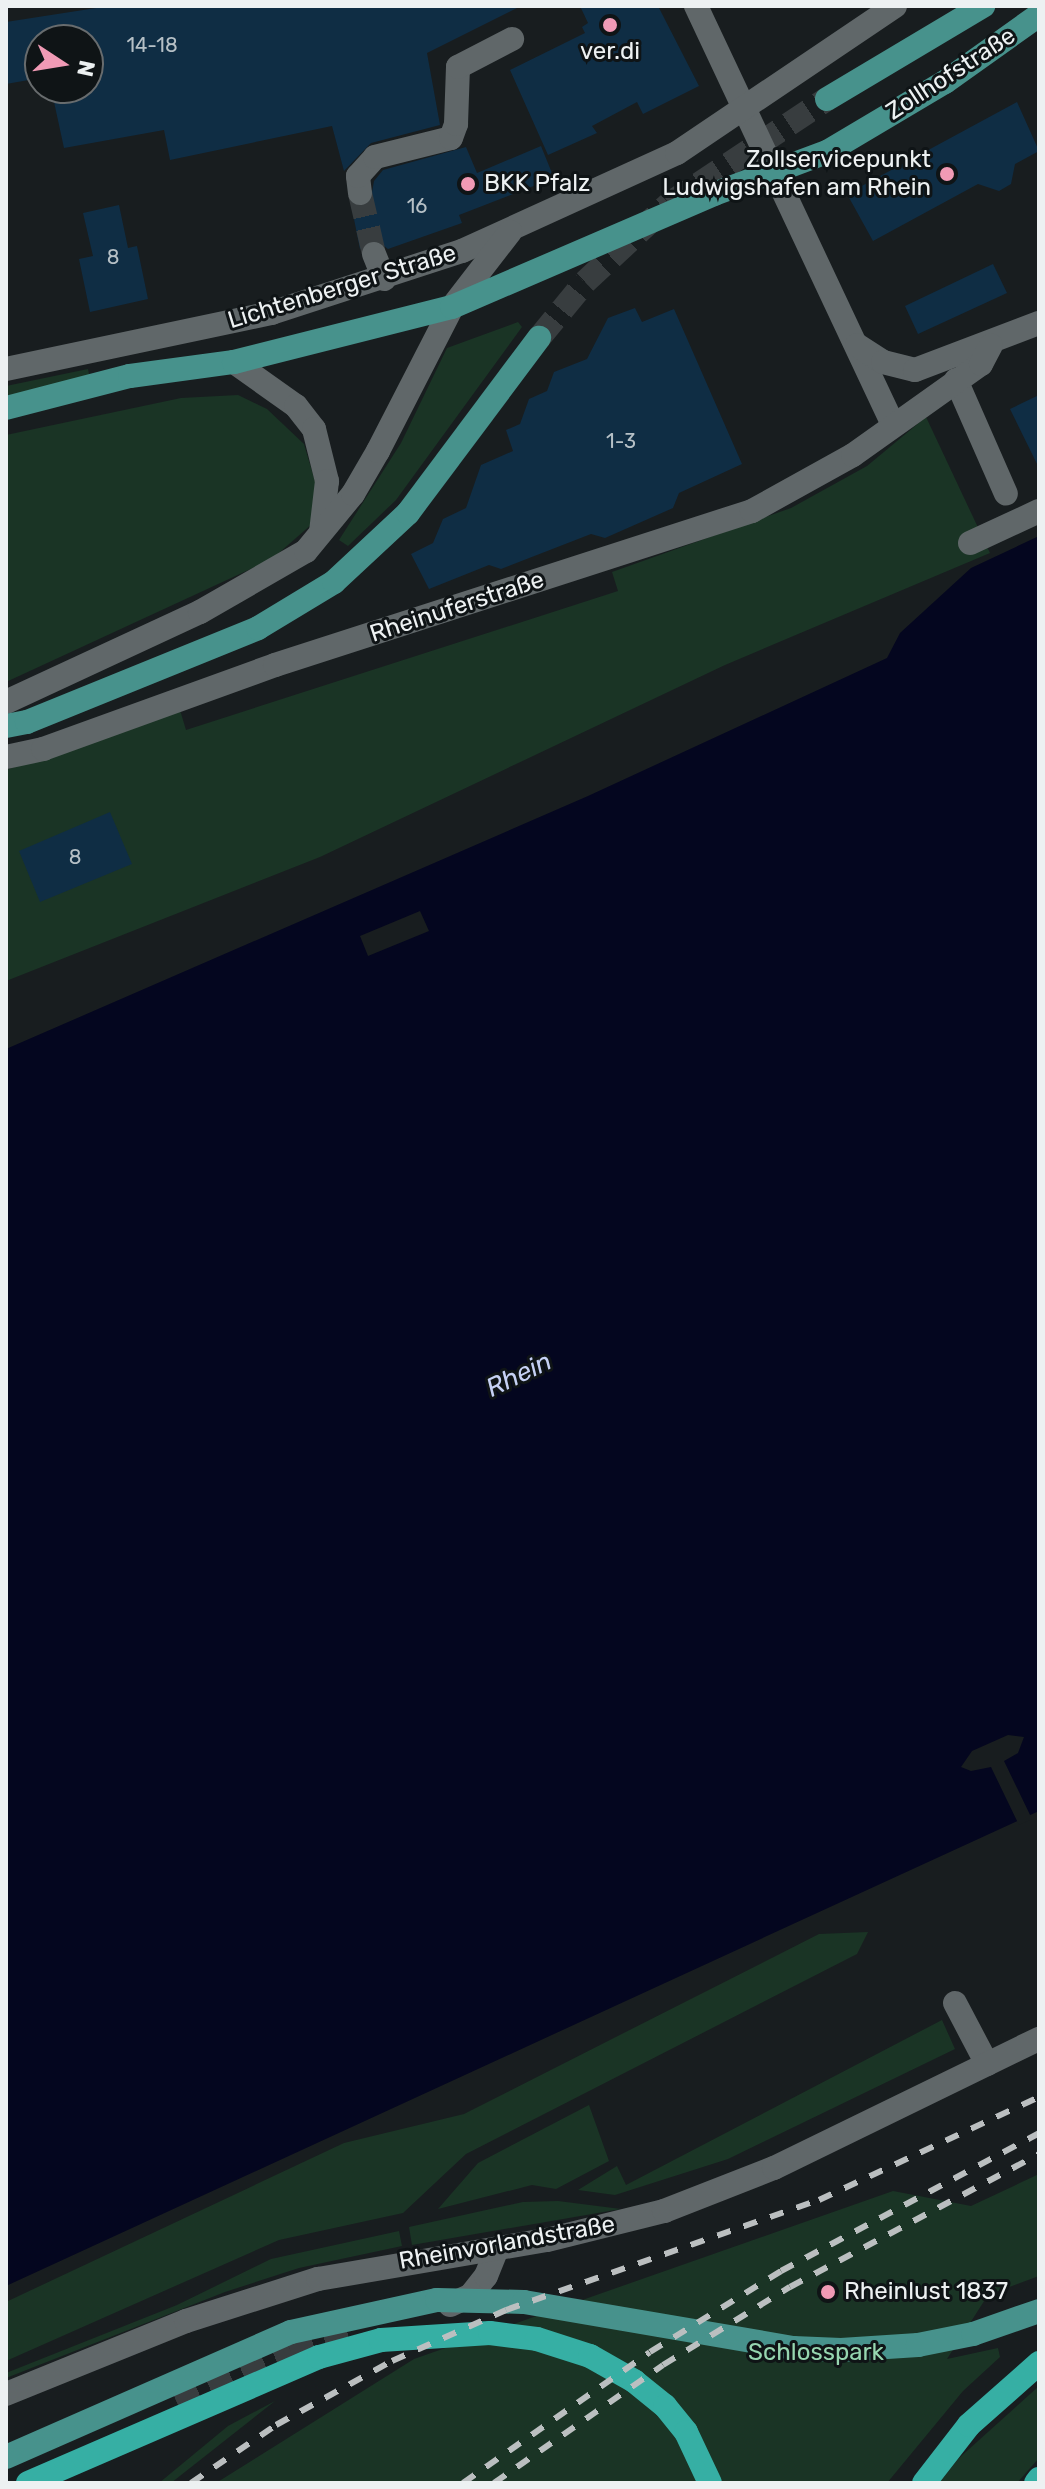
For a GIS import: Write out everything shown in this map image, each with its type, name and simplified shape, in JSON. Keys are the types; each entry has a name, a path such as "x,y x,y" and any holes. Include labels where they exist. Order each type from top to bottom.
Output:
{"highway":[{"path":"28,2483 319,2357 381,2340 490,2333 537,2339 590,2356 634,2381 665,2406 707,2473"},
{"path":"924,2483 969,2425 1039,2363"}],"main road":[{"path":"827,99 983,6"},
{"name":"Zollhofstraße","path":"452,307 775,170 827,152 945,82 1039,15"},
{"name":"Lichtenberger Straße","path":"6,408 130,376 234,362 452,307"},
{"path":"6,740 16,724 258,628 334,582 408,513 539,338"},
{"path":"6,2457 291,2332 437,2300 539,2304 793,2348 918,2345 973,2334 1039,2311"}],"street":[{"path":"696,6 892,423"},
{"path":"745,108 895,6"},
{"path":"360,193 358,176 375,157 451,138 456,124 458,67 512,39"},
{"name":"Lichtenberger Straße","path":"6,369 207,329 384,279 513,229 677,153 745,108"},
{"path":"6,702 234,594 306,551 320,537 378,451 452,307 513,229"},
{"path":"374,254 384,279"},
{"path":"857,345 883,362 915,370 973,346 991,345 1039,323"},
{"name":"Rheinuferstraße","path":"6,757 43,749 275,665 752,511 853,455 892,423 981,364 991,345"},
{"path":"234,362 296,406 314,429 327,481 320,537"},
{"path":"956,380 1006,494"},
{"path":"970,543 1039,511"},
{"path":"955,2003 987,2064"},
{"name":"Rheinvorlandstraße","path":"6,2394 274,2291 373,2267 497,2249 664,2211 774,2168 1039,2039"},
{"path":"437,2312 471,2295 486,2276 497,2249"}],"green space":[{"path":"518,322 522,327 396,500 348,546 339,540 401,443 447,348"},
{"path":"88,369 90,379 6,396 6,386"},
{"path":"238,395 267,409 304,444 317,488 312,524 272,559 6,682 6,435 181,398"},
{"path":"926,417 990,553 725,665 320,857 6,981 6,770 180,710 186,730 618,591 612,572 791,508 867,466"},
{"path":"868,1932 857,1954 466,2154 403,2213 279,2240 6,2361 8,2301 344,2143 464,2114 819,1934"},
{"path":"942,2020 955,2049 728,2159 615,2195 578,2190 617,2166 626,2185"},
{"path":"589,2105 609,2161 556,2189 532,2185 438,2209 478,2163"},
{"name":"Schlosspark","path":"1039,2174 1039,2276 988,2295 947,2359 998,2348 1000,2357 963,2391 887,2483 216,2483 414,2359 893,2191 971,2206"},
{"path":"558,2201 621,2209 412,2245 409,2227 523,2202"},
{"path":"399,2231 402,2246 299,2268 225,2292 6,2378 6,2373 177,2305 271,2259"},
{"path":"1039,2386 1039,2458 1017,2483 939,2483 958,2459"},
{"path":"275,2401 171,2483 159,2483 228,2426"}],"water":[{"name":"Rhein","path":"1039,536 1039,1811 6,2286 6,1049 588,796 887,658 900,633 971,568"}],"pier":[{"path":"420,911 429,931 368,956 360,936"},
{"path":"1008,1735 1024,1737 1018,1753 1004,1761 1032,1819 1019,1825 991,1767 971,1771 961,1767 972,1751"}],"building":[{"path":"109,6 521,6 427,53 440,125 371,143 344,171 332,126 170,160 164,130 64,148 54,104 104,104 104,24 24,24 24,81 6,84 6,22"},
{"path":"580,6 658,6 699,86 643,114 637,102 592,126 597,133 548,155 510,70 585,33 582,27 588,23"},
{"name":"Zollservicepunkt Ludwigshafen am Rhein","path":"1017,102 1039,151 1015,164 1011,184 999,191 978,184 873,241 847,194"},
{"path":"541,146 554,178 459,215 462,223 388,249 375,239 360,249 351,204 370,204 374,181 383,170 466,147 477,173"},
{"path":"119,205 128,248 137,246 148,299 90,312 79,259 93,256 83,213"},
{"path":"993,264 1007,293 918,334 905,306"},
{"path":"635,308 642,322 674,309 742,464 679,493 673,508 605,538 591,534 501,569 489,565 429,589 411,554 433,543 443,519 466,508 481,465 513,451 506,430 520,424 529,399 547,391 554,372 587,359 608,318"},
{"path":"1039,395 1039,468 1010,409"},
{"path":"110,812 132,864 40,902 19,851"}],"tunnel":[{"path":"539,338 585,282 669,204 827,99"},
{"path":"360,193 374,254"},
{"path":"174,2396 289,2347 349,2330"}],"railway":[{"path":"191,2483 276,2425 392,2361 506,2310 819,2200 1039,2097"},
{"path":"463,2483 650,2352 781,2271 1039,2133"},
{"path":"494,2483 663,2365 790,2287 1039,2154"}],"place":[{"name":"ver.di","path":"610,25"},
{"name":"Zollservicepunkt Ludwigshafen am Rhein","path":"947,174"},
{"name":"BKK Pfalz","path":"468,184"},
{"name":"Rheinlust 1837","path":"828,2292"}]}
